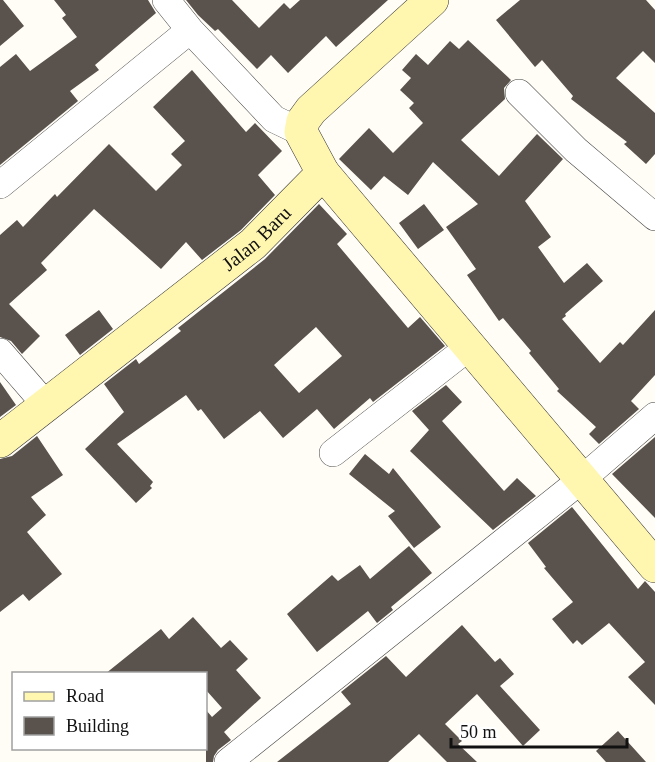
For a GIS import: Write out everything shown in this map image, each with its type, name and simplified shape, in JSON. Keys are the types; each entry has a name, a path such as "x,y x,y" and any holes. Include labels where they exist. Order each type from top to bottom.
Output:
{"street":[{"path":"166,0 190,30 274,119 301,132 323,173 655,566"},
{"path":"301,132 303,121 311,110 432,0"},
{"path":"0,184 190,30"},
{"path":"519,93 576,150 655,217"},
{"name":"Jalan Baru","path":"0,441 253,244 323,173"},
{"path":"333,453 469,347"},
{"path":"0,352 46,405"},
{"path":"228,762 581,480 655,416"}],"building":[{"path":"0,0 3,0 24,26 0,46"},
{"path":"54,0 148,0 156,13 95,65 99,70 70,91 78,101 0,165 0,67 16,54 30,71 77,37 62,18 66,15"},
{"path":"186,0 232,0 259,28 284,3 290,9 300,0 388,0 336,47 326,36 288,73 271,55 257,69 218,29 215,31 198,15"},
{"path":"520,0 646,0 655,10 655,63 643,51 616,78 655,113 655,154 646,164 624,144 627,142 571,99 573,96 542,60 535,67 496,20"},
{"path":"468,40 511,80 504,88 505,99 461,140 499,176 537,134 563,159 525,201 551,237 538,247 564,283 587,263 603,281 562,319 600,363 620,342 623,345 655,310 655,375 631,401 639,409 599,444 589,434 596,427 557,391 559,389 529,353 531,351 503,318 499,321 467,275 476,269 446,227 478,204 433,162 408,195 384,176 371,190 339,159 369,128 393,153 423,123 409,108 414,103 400,90 411,78 402,70 416,54 428,65 450,41 459,49"},
{"path":"192,70 246,132 255,123 282,151 258,175 275,195 241,230 202,260 186,242 161,269 94,209 41,263 47,270 9,304 40,336 22,354 11,341 0,337 0,235 17,220 23,227 55,194 57,197 109,144 156,191 182,165 171,154 185,141 153,107"},
{"path":"319,204 347,234 337,244 408,328 420,317 445,346 373,402 370,398 334,429 317,409 283,438 260,411 224,439 201,409 198,411 186,395 117,444 153,482 150,486 152,488 136,503 85,449 124,412 104,384 136,359 139,364 181,331 178,328 265,259","holes":["316,327 342,356 299,393 274,365"]},
{"path":"424,204 444,230 418,249 399,223"},
{"path":"99,310 113,329 80,355 65,335"},
{"path":"0,382 16,405 0,417"},
{"path":"446,385 462,402 442,421 504,491 517,478 536,496 493,530 410,451 429,430 412,411"},
{"path":"37,436 63,475 31,497 46,515 27,532 62,574 29,601 23,594 0,612 0,459 12,456"},
{"path":"655,437 655,518 612,474"},
{"path":"365,454 389,474 393,468 441,527 414,548 388,516 395,511 349,474"},
{"path":"572,507 638,589 645,581 655,592 655,705 628,677 645,662 609,623 582,645 577,640 573,644 552,619 573,602 544,568 546,567 528,543"},
{"path":"409,546 432,573 391,607 393,610 377,623 368,611 317,652 287,614 332,575 338,581 360,565 370,579"},
{"path":"193,617 221,648 230,640 248,659 236,670 261,698 224,732 231,740 218,750 213,762 206,762 207,711 212,717 222,708 207,691 207,672 107,672 161,629 169,639"},
{"path":"462,625 495,662 500,658 514,674 500,686 540,730 523,746 477,694 445,724 462,741 458,744 477,762 447,762 419,734 388,762 277,762 351,704 341,692 386,656 406,677"},
{"path":"618,731 646,762 606,762 596,751"}]}
